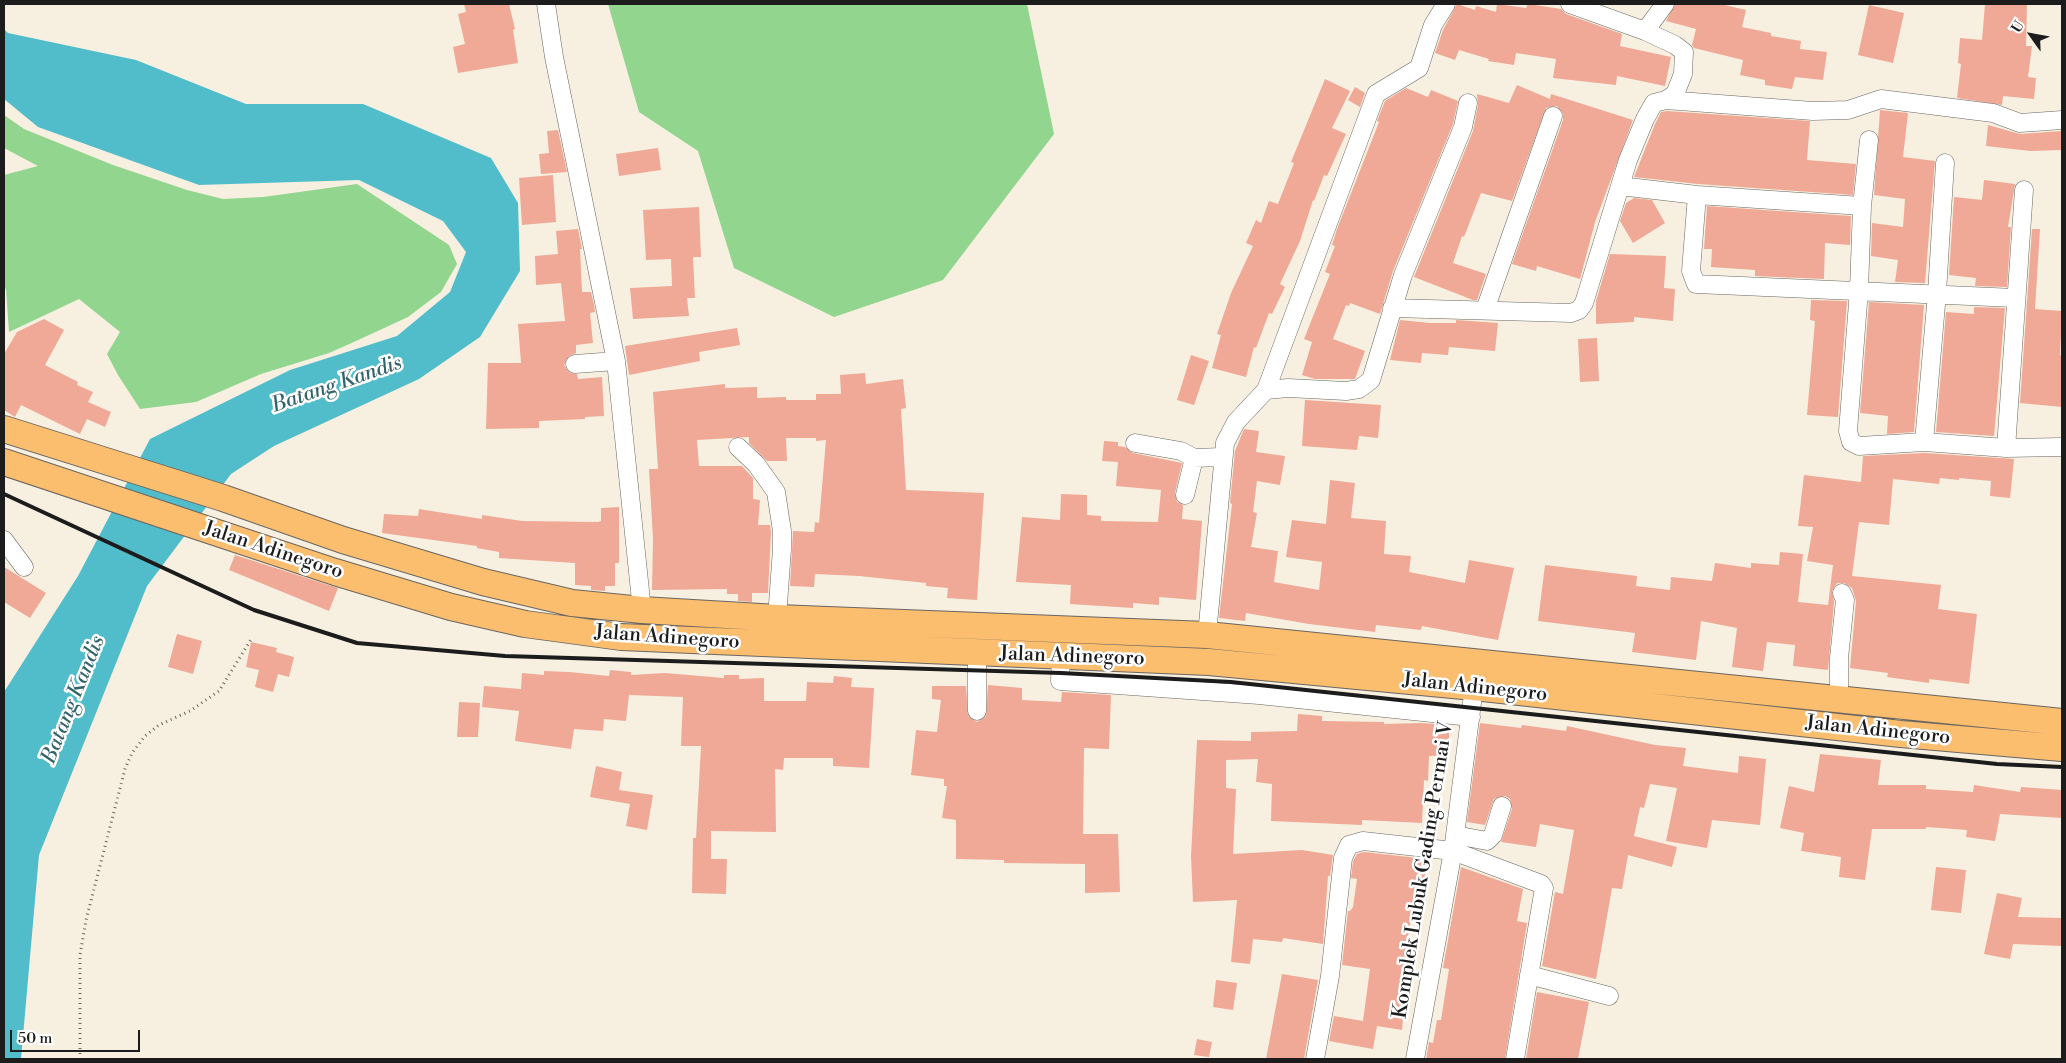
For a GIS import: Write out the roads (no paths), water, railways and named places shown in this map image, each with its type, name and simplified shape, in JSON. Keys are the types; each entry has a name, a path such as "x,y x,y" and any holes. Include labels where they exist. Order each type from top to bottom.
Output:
{"highway":[{"name":"Jalan Adinegoro","path":"4,429 107,460 343,540 483,582 572,603 642,610 777,618 1207,635 1968,714 2062,722"},
{"name":"Jalan Adinegoro","path":"4,462 353,578 451,607 525,624 621,637 1208,662 1474,687 1901,734 2062,748"},
{"path":"1128,658 1130,631"},
{"path":"1901,734 1910,720 1910,713 1905,707"},
{"path":"1964,740 1961,726 1968,714"}],"street":[{"path":"546,4 554,57 616,361 642,610"},
{"path":"1207,635 1219,517 1222,457 1225,443 1236,422 1266,390 1376,94 1418,68 1433,25 1446,4"},
{"path":"1570,4 1645,31 1675,45 1684,52 1682,74 1675,94 1666,100"},
{"path":"1645,31 1665,4"},
{"path":"1392,308 1571,313 1579,310 1584,303 1620,186 1645,119 1654,103 1666,100 1813,111 1848,110 1881,99 1993,113 2020,123 2062,120"},
{"path":"1266,390 1288,388 1346,391 1366,385 1375,372 1392,308 1464,127 1468,103"},
{"path":"1485,310 1554,116"},
{"path":"1869,140 1862,206 1859,290 1848,431 1850,442 1859,446 1924,442 2006,448 2062,447"},
{"path":"1924,442 1937,293 1945,163"},
{"path":"1620,186 1697,195 1862,206"},
{"path":"2006,448 2024,190"},
{"path":"1697,195 1691,271 1696,284 1937,293 2015,298"},
{"path":"575,364 616,361"},
{"path":"1135,443 1180,451 1194,458 1222,457"},
{"path":"738,447 756,464 776,492 782,540 777,618"},
{"path":"1185,495 1194,458"},
{"path":"4,540 24,568"},
{"path":"1839,700 1839,658 1845,600 1842,593"},
{"path":"977,653 977,711"},
{"path":"1061,657 1060,681 1259,695 1471,717"},
{"name":"Komplek Lubuk Gading Permai V","path":"1415,1059 1454,843 1474,687"},
{"path":"1315,1059 1330,976 1342,858 1349,845 1364,842 1454,843 1487,841 1493,835 1502,806"},
{"path":"1454,843 1536,881 1544,888 1515,1059"},
{"path":"1529,975 1609,996"}],"water":[{"name":"Batang Kandis","path":"4,29 8,33 136,60 246,104 363,104 491,158 518,203 520,271 480,337 419,379 274,446 231,474 147,586 39,855 21,1059 4,1059 4,692 78,576 150,439 290,370 397,336 450,292 466,252 443,221 359,180 199,185 38,127 4,99"}],"railway":[{"path":"4,494 254,610 357,643 505,656 1061,673 1231,682 1997,764 2062,767"}]}
